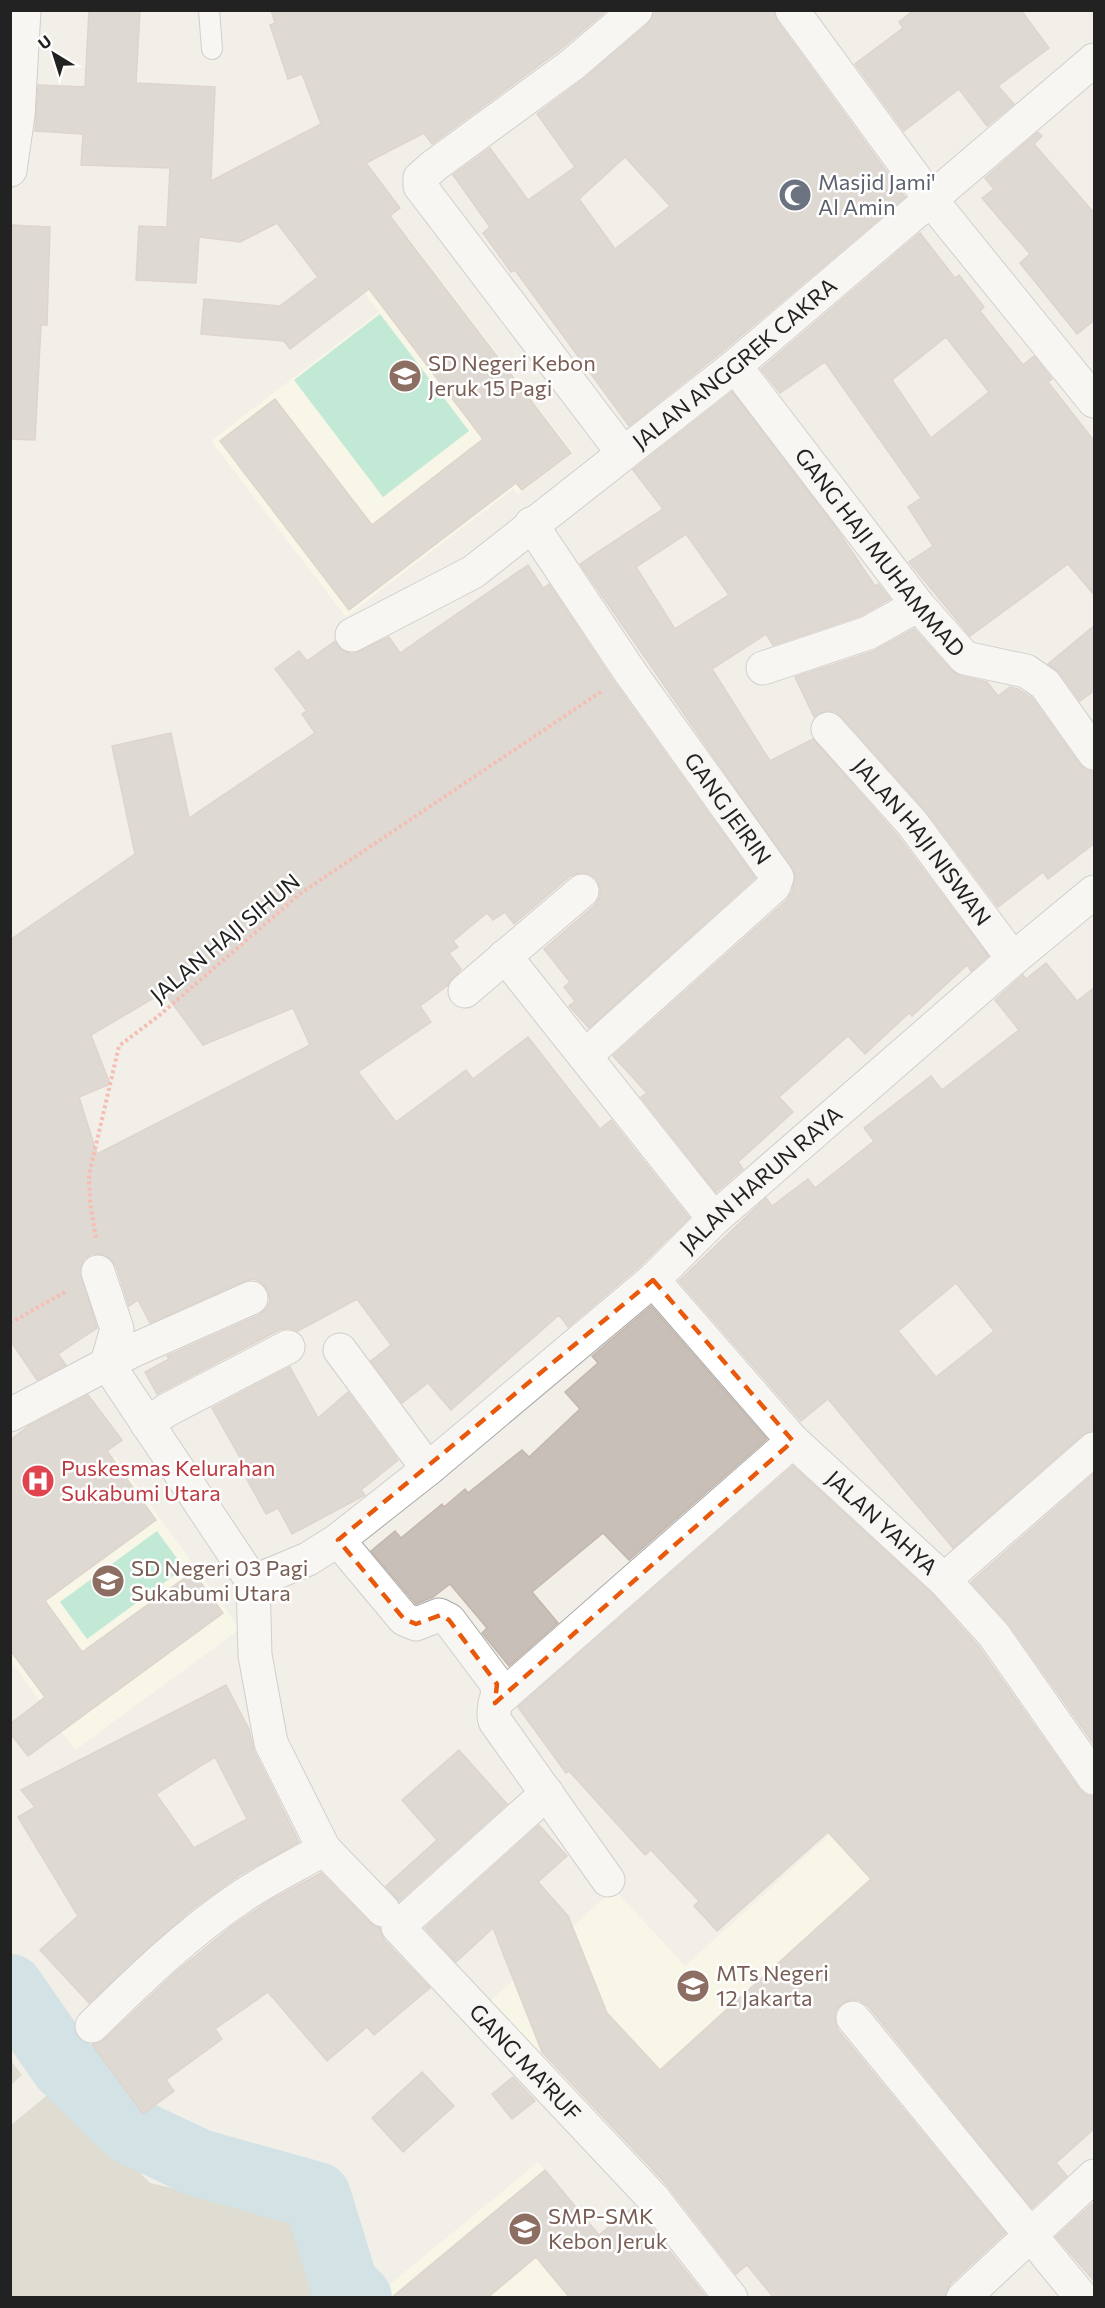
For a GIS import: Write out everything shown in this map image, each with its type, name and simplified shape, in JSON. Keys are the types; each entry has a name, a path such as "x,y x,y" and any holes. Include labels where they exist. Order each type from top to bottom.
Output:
{"street":[{"path":"10,170 18,115 24,10"},
{"path":"623,453 420,186 420,178 573,64 636,10"},
{"path":"792,10 932,200 1095,401"},
{"name":"JALAN ANGGREK CAKRA","path":"352,634 473,572 531,524 735,366 1095,60"},
{"name":"GANG HAJI MUHAMMAD","path":"735,366 918,605 965,658 1004,665 1035,676 1045,684 1095,753"},
{"name":"GANG JEIRIN","path":"531,524 630,672 777,878 774,886 585,1056"},
{"path":"763,668 868,633 918,605"},
{"name":"JALAN HAJI NISWAN","path":"828,729 912,823 1013,959"},
{"path":"465,991 582,891"},
{"name":"JALAN HARUN RAYA","path":"253,1582 308,1559 338,1540 428,1469 653,1280 714,1220 1013,959 1095,892"},
{"path":"505,956 714,1220"},
{"path":"98,1272 117,1329 107,1363 253,1582"},
{"name":"JALAN YAHYA","path":"653,1280 793,1441 944,1580 993,1635 1095,1778"},
{"path":"10,1415 107,1363 251,1298"},
{"path":"147,1424 167,1410 288,1347"},
{"path":"340,1350 428,1469"},
{"path":"495,1703 793,1441"},
{"path":"944,1580 1095,1449"},
{"path":"338,1540 404,1619 416,1624 439,1615 448,1620 497,1684 499,1691 492,1712 495,1721 608,1880"},
{"name":"GANG MA'RUF","path":"253,1582 255,1655 271,1743 324,1849 652,2197 731,2298"},
{"path":"390,1919 547,1793"},
{"path":"92,2026 143,1975 217,1914 243,1895 324,1849"},
{"path":"853,2018 1082,2298"},
{"path":"963,2298 1095,2176"}],"lane":[{"path":"209,10 212,49"}],"path":[{"name":"JALAN HAJI SIHUN","path":"98,1272 100,1264 90,1203 89,1175 120,1046 161,1014 301,893 630,672"},
{"path":"10,1323 98,1272"}],"highlighted area":[{"path":"653,1280 793,1441 495,1703 497,1684 449,1620 441,1615 416,1624 404,1619 338,1540"}],"shaded area":[{"name":"SD Negeri Kebon Jeruk 15 Pagi","path":"408,237 573,453 518,495 513,489 346,617 211,441 379,312 353,278"},
{"name":"SD Negeri 03 Pagi Sukabumi Utara","path":"115,1456 240,1629 75,1750 11,1661 10,1533"},
{"name":"MTs Negeri 12 Jakarta","path":"899,1772 997,1879 654,2190 486,2005 614,1889 685,1966"},
{"path":"11,2061 22,2075 10,2085"},
{"path":"56,2088 150,2183 295,2215 316,2297 11,2297 11,2125"},
{"name":"SMP-SMK Kebon Jeruk","path":"538,2162 650,2297 379,2298 377,2295"}],"green space":[{"path":"380,314 469,431 383,497 294,380"},
{"path":"157,1531 184,1568 87,1639 60,1602"}],"building":[{"path":"89,10 140,10 136,83 215,87 211,181 321,124 302,74 288,79 270,25 275,23 271,10 607,10 561,49 432,144 424,133 366,163 400,208 390,216 571,453 522,490 516,483 349,610 220,441 275,399 372,525 483,439 369,289 290,349 284,341 201,334 204,299 280,306 318,277 277,223 240,242 199,237 196,283 136,280 139,226 167,227 170,168 81,165 83,134 35,131 38,85 85,87"},
{"path":"654,10 774,10 777,21 905,197 723,351 629,426 515,270 511,272 483,233 490,227 453,175 490,148 528,200 575,167 537,114 585,78 648,24","holes":["625,157 670,206 615,249 579,199"]},
{"path":"914,10 1021,10 1049,48 998,86 1014,104 987,126 959,89 904,131 855,64 903,28 899,22"},
{"path":"1038,132 1042,136 1034,144 1095,214 1095,320 1077,334 1020,263 1030,254 982,198 994,189 985,178"},
{"path":"10,225 50,227 47,325 41,325 35,440 10,439"},
{"path":"920,233 955,278 959,275 984,307 980,311 1023,365 1034,356 1052,379 1048,382 1095,442 1095,596 1068,564 970,636 909,562 933,546 908,507 921,498 825,362 780,393 761,369","holes":["946,337 989,392 931,438 892,380"]},
{"path":"732,392 836,528 875,586 878,584 890,599 860,616 773,645 766,634 712,669 770,761 813,739 897,835 988,956 971,971 967,965 912,1016 909,1013 865,1054 848,1036 779,1097 793,1112 738,1162 743,1169 716,1192 641,1097 647,1093 613,1056 787,900 792,892 795,874 580,564 663,509 633,470","holes":["686,534 729,595 675,629 636,567"]},
{"path":"528,565 543,588 549,584 614,682 755,878 589,1028 569,1006 575,1001 564,987 570,982 544,949 595,905 600,897 600,888 596,878 588,873 570,876 514,924 505,912 493,920 487,913 453,941 458,947 449,953 461,969 447,986 420,1006 431,1022 358,1072 396,1122 466,1070 473,1079 528,1037 600,1129 611,1120 689,1218 640,1266 568,1327 559,1315 451,1410 428,1383 402,1403 371,1361 391,1345 357,1299 298,1331 289,1328 279,1330 157,1394 145,1372 169,1359 167,1356 259,1315 270,1301 268,1291 262,1283 254,1279 244,1281 150,1323 138,1300 129,1306 116,1266 110,1258 101,1254 92,1254 84,1259 80,1269 97,1328 58,1354 66,1365 37,1380 10,1340 10,940 135,854 112,746 171,733 189,818 315,733 302,714 307,711 275,669 299,651 307,661 335,641 341,650 352,654 389,637 400,653","holes":["164,992 203,1045 293,1008 310,1045 97,1154 79,1097 110,1084 91,1035"]},
{"path":"1095,625 1095,690 1080,701 1060,673 1048,664"},
{"path":"914,629 952,671 961,676 987,682 998,696 1010,687 1032,698 1079,764 1086,770 1095,772 1095,843 1048,879 1043,872 998,907 927,812 842,717 834,711 825,711 814,717 795,677 874,651"},
{"path":"1046,963 1077,1001 1095,987 1095,1431 1082,1435 953,1548 828,1399 801,1421 679,1281 766,1198 772,1206 808,1179 815,1188 874,1141 864,1128 931,1076 942,1090 1019,1030 995,1000 1023,975 1026,979","holes":["956,1283 994,1331 936,1377 898,1331"]},
{"path":"651,1306 767,1439 629,1560 603,1533 532,1592 558,1623 509,1666 482,1633 487,1628 450,1584 433,1597 416,1604 371,1551 395,1531 401,1538 442,1504 444,1507 465,1489 468,1493 522,1450 529,1457 580,1409 565,1392 598,1363 592,1356"},
{"path":"290,1367 318,1418 348,1392 398,1460 361,1490 365,1495 292,1534 278,1508 266,1514 239,1465 243,1463 212,1408"},
{"name":"SD Negeri 03 Pagi Sukabumi Utara","path":"88,1395 122,1440 107,1451 156,1520 45,1601 82,1652 193,1572 223,1613 28,1756 10,1733 10,1724 45,1697 10,1650 10,1440 29,1426"},
{"path":"793,1466 931,1593 979,1647 1079,1789 1086,1795 1095,1797 1095,2128 1056,2163 1067,2176 1032,2208 868,2006 859,2000 849,2000 841,2004 835,2012 838,2030 1005,2233 950,2284 945,2298 774,2298 747,2265 736,2274 666,2184 542,2052 493,1928 456,1962 425,1928 539,1825 567,1856 538,1882 568,1916 607,2013 660,2070 871,1879 828,1832 717,1931 694,1906 699,1901 651,1850 645,1855 569,1771 566,1773 518,1707"},
{"path":"1095,1473 1095,1746 1009,1624 971,1582"},
{"path":"226,1685 249,1729 254,1751 299,1842 241,1874 190,1911 89,2003 40,1950 78,1916 18,1817 35,1807 21,1790","holes":["215,1757 247,1819 194,1848 156,1794"]},
{"path":"459,1750 507,1804 399,1901 386,1886 437,1840 402,1800"},
{"path":"321,1873 370,1923 380,1928 384,1940 430,1988 374,2035 367,2027 327,2061 268,1992 215,2029 222,2039 166,2080 174,2091 143,2114 92,2044 105,2039 176,1972 232,1926 271,1900"},
{"path":"422,2072 454,2106 403,2152 372,2118"},
{"path":"513,2077 535,2101 512,2119 492,2094"},
{"name":"SMP-SMK Kebon Jeruk","path":"545,2170 599,2235 634,2206 707,2298 570,2298 536,2257 487,2298 391,2298"},
{"path":"1092,2204 1095,2207 1095,2282 1056,2237"}],"waterway":[{"path":"10,1988 64,2066 131,2131 199,2163 317,2196 344,2284 358,2298"}],"place":[{"name":"Masjid Jami' Al Amin","path":"795,195"},
{"name":"SD Negeri Kebon Jeruk 15 Pagi","path":"405,376"},
{"name":"Puskesmas Kelurahan Sukabumi Utara","path":"38,1481"},
{"name":"SD Negeri 03 Pagi Sukabumi Utara","path":"108,1581"},
{"name":"MTs Negeri 12 Jakarta","path":"693,1986"},
{"name":"SMP-SMK Kebon Jeruk","path":"525,2229"}]}
